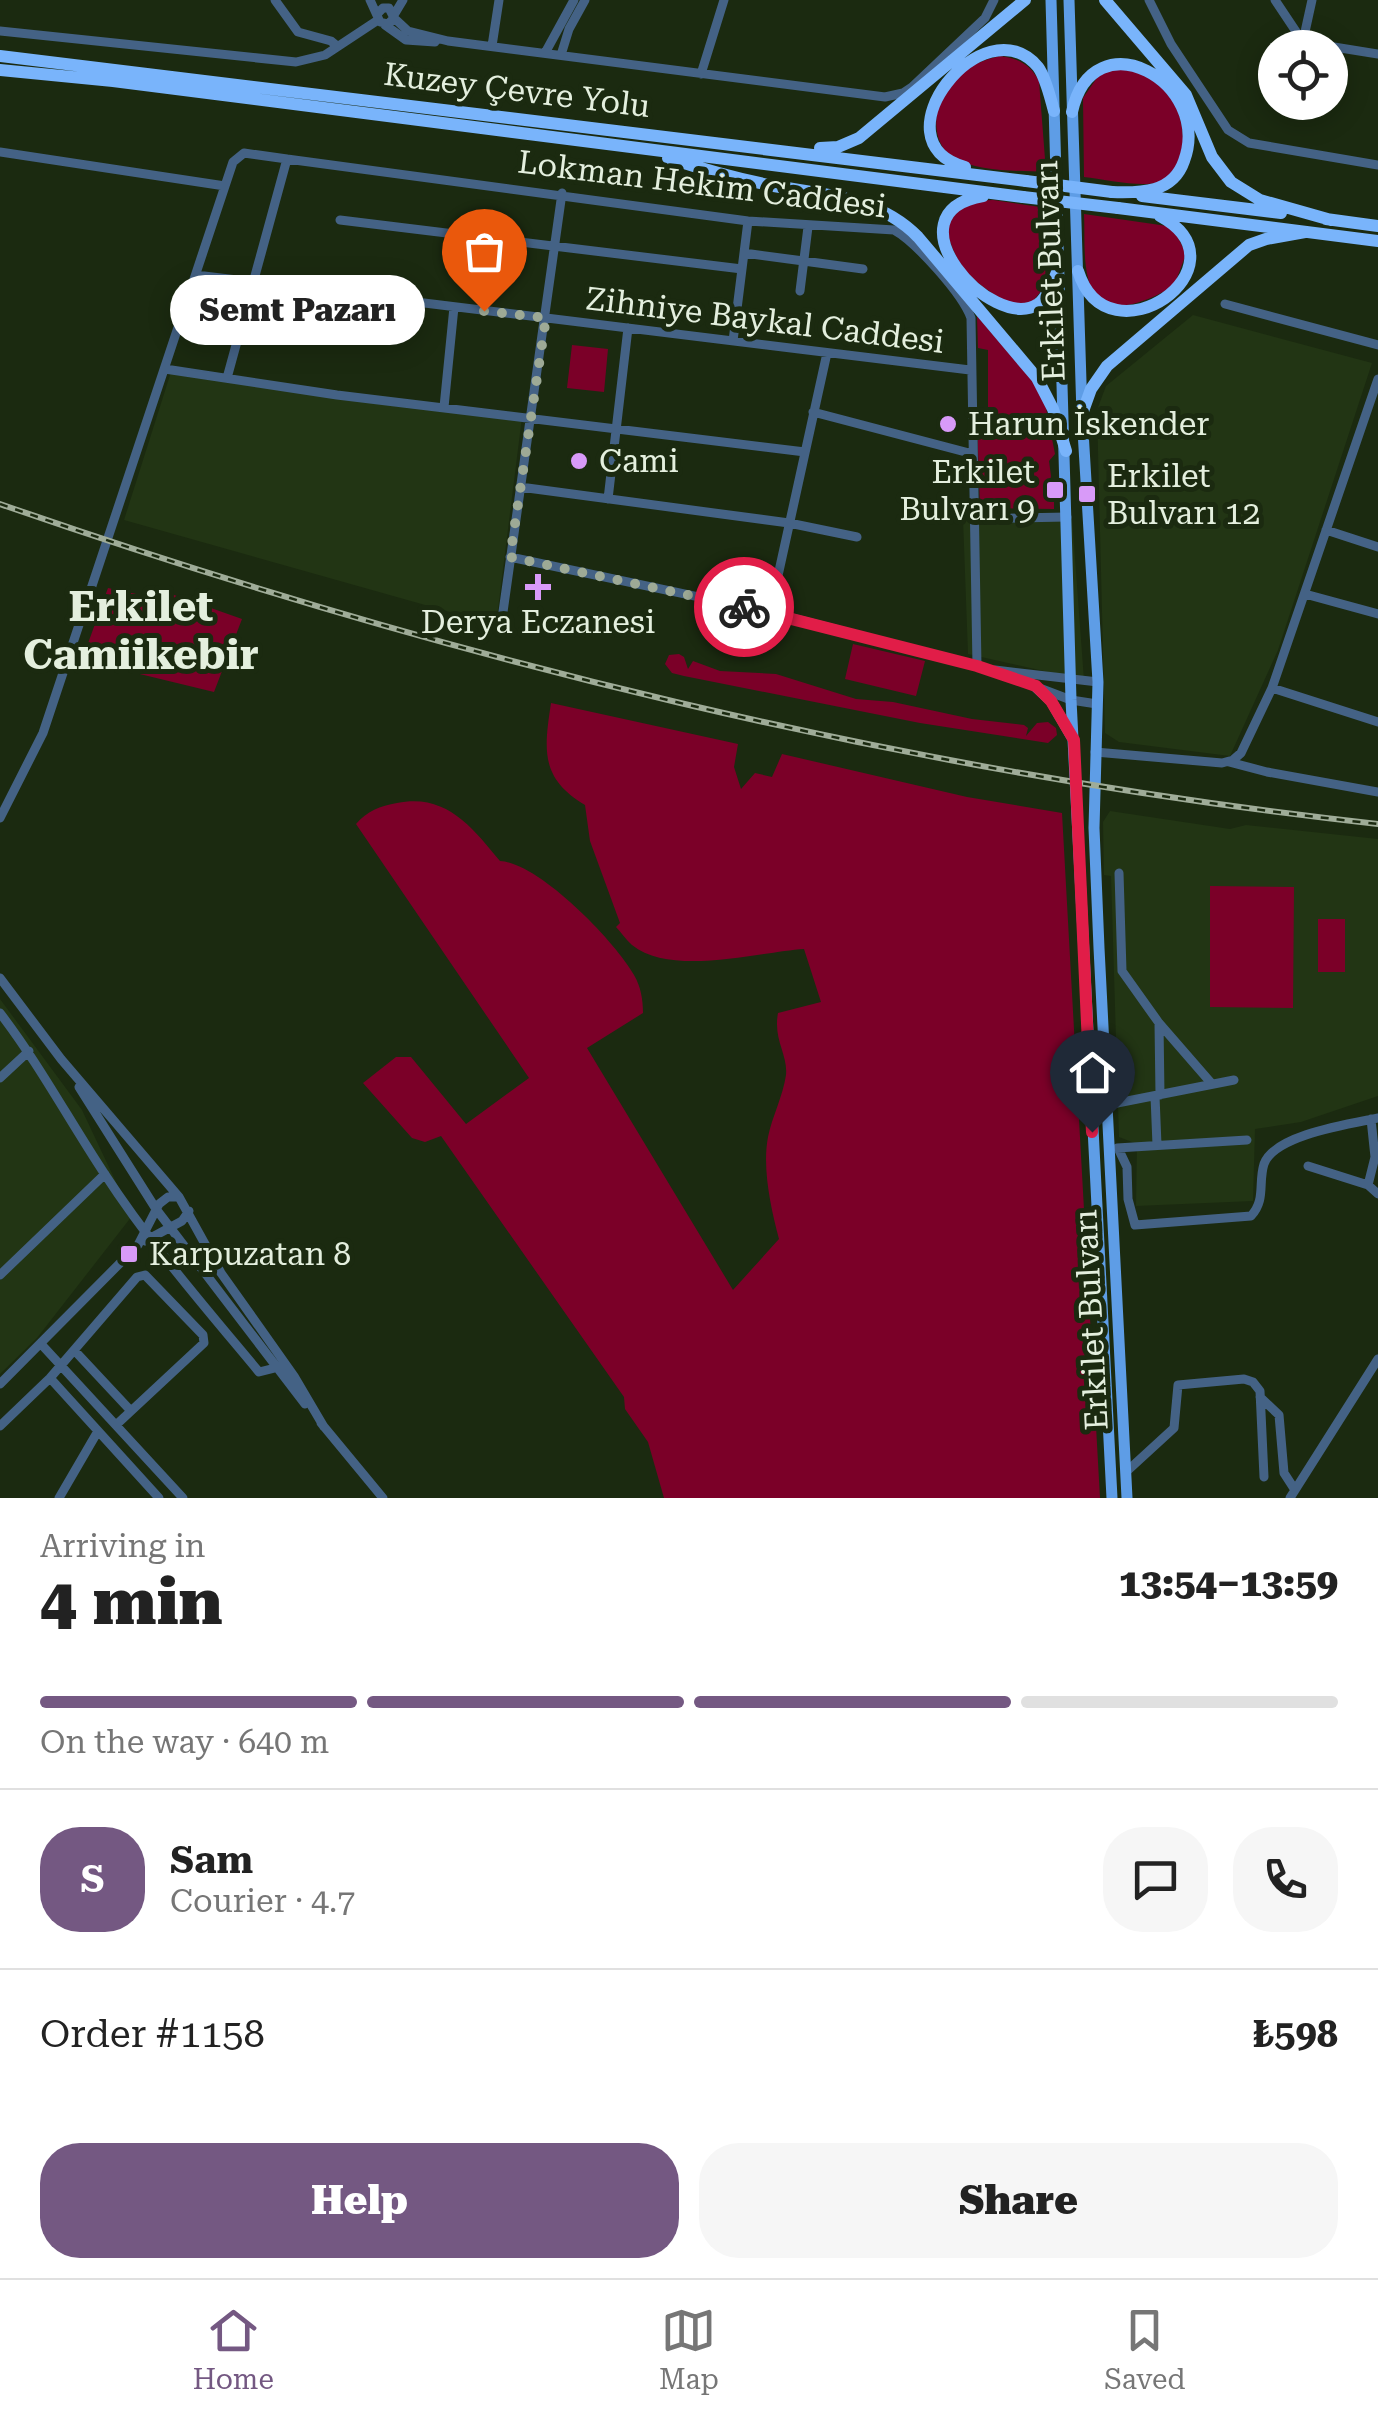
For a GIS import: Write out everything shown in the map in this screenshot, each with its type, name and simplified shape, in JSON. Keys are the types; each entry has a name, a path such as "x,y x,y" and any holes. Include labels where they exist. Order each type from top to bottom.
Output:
{"highway":[{"path":"704,140 737,139 821,148 853,142 1025,0"},
{"path":"1105,0 1186,95 1212,157 1230,182 1260,200 1332,220"},
{"path":"1001,177 952,163 937,148 931,131 933,110 949,78 964,64 982,56 1015,54 1040,70 1054,111"},
{"name":"Kuzey Çevre Yolu","path":"0,56 1112,192"},
{"path":"1072,112 1091,74 1116,64 1154,74 1181,104 1189,141 1177,175 1156,189 1112,192"},
{"name":"Kuzey Çevre Yolu","path":"0,70 1148,212"},
{"path":"642,148 729,176 854,200 896,218 924,244 1037,378 1053,408 1066,451"},
{"path":"1112,192 1378,226"},
{"path":"996,194 966,198 947,213 942,238 954,262 982,294 1012,310 1042,301 1058,270"},
{"path":"1078,271 1092,297 1113,309 1147,308 1173,294 1188,271 1188,246 1173,224 1148,212"},
{"path":"1148,212 1378,241"},
{"path":"1082,414 1091,389 1107,366 1249,245 1305,232"}],"main road":[{"name":"Erkilet Bulvarı","path":"1051,0 1071,678 1112,1498"},
{"name":"Erkilet Bulvarı","path":"1070,0 1082,414 1098,682 1094,752 1097,900 1107,1105 1114,1148 1127,1498"},
{"path":"1036,686 1051,701 1074,740"}],"street":[{"path":"275,0 298,32 337,46"},
{"path":"370,0 388,11 406,40 492,46 885,97 912,87 985,18 994,0"},
{"path":"492,46 499,0"},
{"path":"544,53 574,0"},
{"path":"561,55 566,36 585,0"},
{"path":"701,74 724,0"},
{"path":"1149,0 1171,44 1232,134 1248,143 1378,166"},
{"path":"1276,0 1295,30"},
{"path":"1306,30 1312,0"},
{"path":"0,31 289,62 317,58 388,11"},
{"path":"1348,49 1378,54"},
{"path":"0,152 225,186 43,733 0,818"},
{"name":"Lokman Hekim Caddesi","path":"225,186 234,159 241,154 748,220 894,230 905,236 968,310 972,322 977,666"},
{"path":"227,378 287,159"},
{"path":"502,620 562,193"},
{"path":"340,220 742,268"},
{"path":"733,341 748,220"},
{"path":"800,291 808,226"},
{"path":"744,253 862,268"},
{"name":"Zihniye Baykal Caddesi","path":"196,276 970,370"},
{"path":"1225,304 1378,346"},
{"path":"444,407 454,307"},
{"path":"608,498 628,328"},
{"path":"770,612 827,353"},
{"path":"165,369 806,452"},
{"path":"1229,762 1241,752 1272,688 1377,383"},
{"path":"813,412 973,454"},
{"path":"520,487 789,523 857,538"},
{"path":"974,519 1067,518"},
{"path":"1326,530 1378,547"},
{"path":"510,557 770,612 992,670 1072,700 1097,704"},
{"path":"1304,594 1378,614"},
{"path":"992,670 1098,682"},
{"path":"1272,688 1378,722"},
{"path":"1094,752 1229,762 1378,792"},
{"path":"1119,873 1122,971 1159,1023 1212,1084"},
{"path":"0,978 61,1059 179,1197 221,1274 294,1376 324,1426"},
{"path":"0,1013 29,1051 148,1235 259,1372 275,1368"},
{"path":"1158,1145 1159,1023"},
{"path":"0,1078 29,1051"},
{"path":"61,1059 156,1209 275,1368 384,1498"},
{"path":"1107,1105 1234,1080"},
{"path":"1114,1148 1127,1167 1128,1199 1136,1225 1251,1216 1261,1201 1264,1164 1278,1146 1374,1118 1375,1157 1368,1185"},
{"path":"1114,1148 1247,1140"},
{"path":"1308,1166 1368,1185 1378,1194"},
{"path":"2,1269 105,1174"},
{"path":"0,1384 148,1235 156,1209 168,1197 179,1197"},
{"path":"148,1235 171,1228 182,1221 188,1210"},
{"path":"0,1426 50,1378 137,1276 148,1276 204,1335 204,1343 116,1424"},
{"path":"41,1344 183,1498"},
{"path":"74,1350 131,1411"},
{"path":"1293,1494 1378,1359"},
{"path":"50,1378 159,1498"},
{"path":"1126,1472 1174,1428 1178,1385 1247,1380 1258,1387 1260,1397 1264,1476"},
{"path":"1260,1397 1279,1415 1284,1473 1293,1494"},
{"path":"60,1498 98,1431"}],"shaded area":[{"path":"1000,56 1023,63 1039,81 1046,172 974,166 953,157 940,141 936,120 945,88 961,72"},
{"path":"1123,67 1160,83 1169,93 1181,121 1182,153 1177,167 1155,183 1084,177 1083,98 1101,72"},
{"path":"993,200 1047,208 1045,286 1033,301 1013,306 969,274 955,254 946,226 966,201"},
{"path":"1084,214 1167,226 1176,233 1186,254 1174,286 1125,305 1102,301 1088,278"},
{"path":"1193,315 1372,363 1278,650 1230,756 1119,742 1105,733 1097,410 1106,386"},
{"path":"977,316 1043,393 1055,454 1049,461 1048,493 1054,500 1054,509 980,508 977,421 988,421 988,350 978,348"},
{"path":"572,345 608,349 604,392 567,388"},
{"path":"171,372 522,417 496,625 124,520"},
{"path":"1072,518 1084,680 968,654 963,519"},
{"path":"108,588 155,598 160,590 242,619 214,692 82,660"},
{"path":"853,644 925,661 916,696 845,679"},
{"path":"679,654 688,669 693,661 720,671 776,674 856,699 1024,725 1028,728 1026,736 1037,723 1048,722 1056,728 1057,735 1048,743 920,723 684,676 672,673 665,664 669,655"},
{"path":"551,703 738,744 734,767 741,789 755,773 772,777 782,754 967,797 1062,813 1100,1498 664,1498 648,1442 625,1409 624,1397 441,1136 425,1142 412,1138 363,1083 396,1057 411,1057 466,1124 529,1078 356,824 369,812 385,806 414,801 430,803 468,825 500,861 516,865 555,889 611,943 634,975 643,1013 587,1048 733,1290 779,1239 766,1162 768,1137 786,1075 777,1031 778,1013 821,1002 804,949 692,961 669,960 630,943 616,927 620,923 590,841 585,805 560,784 548,761"},
{"path":"1110,811 1230,829 1246,825 1378,839 1378,1096 1301,1122 1255,1129 1253,1201 1136,1206 1137,1144 1119,1137 1111,876 1104,875 1103,822"},
{"path":"1210,886 1294,887 1293,1008 1210,1007"},
{"path":"1318,919 1345,919 1345,972 1318,972"},
{"path":"0,999 82,1110 132,1216 37,1338 0,1374"}],"railway":[{"path":"0,504 339,613 680,703 1026,774 1201,802 1378,824"}],"way so far":[{"path":"484,311 546,318 510,557 744,607"}],"place":[{"name":"Semt Pazarı","path":"484,311"},
{"name":"Harun İskender","path":"948,424"},
{"name":"Cami","path":"579,461"},
{"name":"Erkilet Bulvarı 9","path":"1055,490"},
{"name":"Erkilet Bulvarı 12","path":"1087,494"},
{"name":"Derya Eczanesi","path":"538,587"},
{"name":"Karpuzatan 8","path":"129,1254"}],"district":[{"name":"Erkilet Camiikebir","path":"141,630"}],"route":[{"path":"744,607 992,670 1036,686 1059,713 1074,740 1092,1132"}]}
